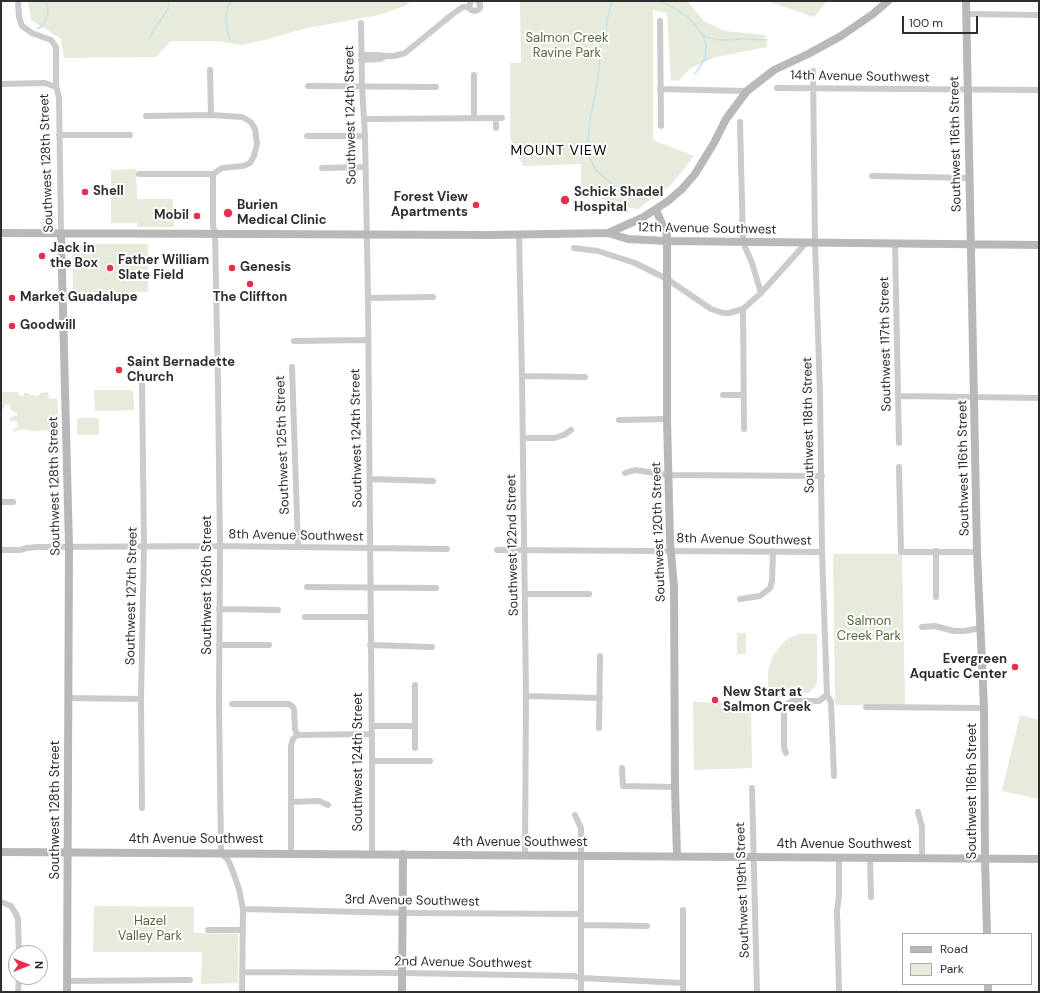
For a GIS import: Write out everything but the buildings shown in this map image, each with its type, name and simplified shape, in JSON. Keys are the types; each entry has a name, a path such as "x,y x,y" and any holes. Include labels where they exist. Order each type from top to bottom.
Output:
{"street":[{"name":"Southwest 128th Street","path":"18,1 19,17 22,26 32,34 51,40 56,47 69,547 67,992"},
{"path":"362,57 380,59 400,55 409,50 463,7 470,4 472,11 478,10 480,6 478,1"},
{"path":"1,234 519,235 608,233 632,223 656,210 668,201 695,174 714,143 726,119 747,91 774,70 808,54 853,29 888,1"},
{"name":"Southwest 116th Street","path":"966,1 977,552 984,708 987,933"},
{"path":"966,14 1039,14"},
{"path":"660,21 661,126"},
{"name":"Southwest 124th Street","path":"361,23 368,298 372,854"},
{"path":"210,70 211,115"},
{"name":"Southwest 118th Street","path":"813,72 815,243 822,476 822,552 827,695 831,702 834,776"},
{"path":"474,75 474,118"},
{"path":"1,84 45,83 56,87"},
{"path":"308,86 436,87"},
{"name":"14th Avenue Southwest","path":"777,88 1039,90"},
{"path":"660,89 747,91"},
{"path":"139,174 212,174 222,168 243,166 250,163 255,151 255,129 251,122 246,118 211,115 146,116"},
{"path":"364,119 499,118 496,128"},
{"path":"740,122 742,242 752,263 761,292"},
{"path":"59,135 130,135"},
{"path":"307,136 365,136"},
{"path":"322,168 365,168"},
{"name":"Southwest 126th Street","path":"212,174 220,546 219,645 221,853"},
{"path":"872,176 969,178"},
{"name":"Southwest 120th Street","path":"656,210 666,230 667,241 667,419 670,550 674,587 675,787 677,856"},
{"name":"12th Avenue Southwest","path":"608,233 628,239 667,241 1039,245"},
{"name":"Southwest 122nd Street","path":"519,235 526,696 525,855"},
{"path":"574,248 598,250 636,263 667,280 711,309 723,313 729,313 743,309 761,292 806,243"},
{"name":"Southwest 117th Street","path":"895,244 899,443"},
{"path":"368,298 433,297"},
{"path":"743,309 744,429"},
{"path":"294,341 368,340"},
{"name":"Southwest 125th Street","path":"292,367 298,546"},
{"path":"522,376 585,377"},
{"name":"Southwest 127th Street","path":"142,384 144,546 141,699 142,808"},
{"path":"723,395 744,395"},
{"path":"898,396 1039,398"},
{"path":"619,420 667,419"},
{"path":"523,438 559,437 571,430"},
{"path":"899,467 901,552 977,552"},
{"path":"625,473 635,470 668,474 822,476"},
{"path":"370,479 433,481"},
{"path":"1,502 13,502"},
{"name":"8th Avenue Southwest","path":"1,550 21,550 26,548 144,546 298,546 447,549"},
{"name":"8th Avenue Southwest","path":"497,550 822,552"},
{"path":"740,599 760,596 770,588 772,581 773,551"},
{"path":"936,551 936,597"},
{"path":"307,587 436,588"},
{"path":"525,594 589,594"},
{"path":"219,609 278,610"},
{"path":"304,617 370,617"},
{"path":"922,627 935,626 954,631 981,628"},
{"path":"219,645 269,645"},
{"path":"370,645 432,647"},
{"path":"599,728 600,656"},
{"path":"415,685 415,748"},
{"path":"786,753 784,747 784,708 787,704 792,702 819,701 827,695"},
{"path":"526,696 600,698"},
{"path":"68,698 141,699"},
{"path":"232,704 289,704 294,709 295,729 297,735"},
{"path":"866,707 984,708"},
{"path":"372,726 415,726"},
{"path":"292,853 291,746 293,739 297,735 372,734"},
{"path":"372,761 430,761"},
{"path":"622,768 623,786 675,787"},
{"name":"Southwest 119th Street","path":"752,788 758,992"},
{"path":"291,802 319,801 328,805"},
{"path":"918,812 922,827 922,858"},
{"path":"575,815 581,828 581,992"},
{"name":"4th Avenue Southwest","path":"1,852 1039,859"},
{"path":"221,853 228,860 232,869 239,889 243,909 242,992"},
{"path":"402,992 403,854"},
{"path":"839,857 839,895 837,911 839,992"},
{"path":"870,857 871,897"},
{"path":"1,902 11,906 16,914 18,919 19,945"},
{"name":"3rd Avenue Southwest","path":"243,909 402,913 581,914"},
{"path":"683,910 684,992"},
{"path":"582,925 647,926"},
{"path":"208,930 242,930"},
{"name":"2nd Avenue Southwest","path":"242,972 574,976 581,978 683,983"},
{"path":"67,981 190,980"}],"green space":[{"path":"28,1 412,1 405,6 379,15 307,28 242,45 215,41 171,41 156,57 64,58 61,39 31,20"},
{"name":"Salmon Creek Ravine Park","path":"520,1 687,1 704,21 725,31 765,35 767,47 716,57 691,68 679,80 671,81 667,13 653,10 653,140 694,156 671,185 638,209 625,207 589,194 581,185 581,164 523,166 510,138 510,63 521,63"},
{"path":"770,1 827,1 814,17"},
{"path":"136,169 137,199 173,199 174,227 137,227 137,223 111,223 111,170"},
{"name":"Father William Slate Field","path":"72,244 148,244 148,292 73,292"},
{"path":"94,390 133,390 134,410 95,411"},
{"path":"1,392 18,392 19,395 24,396 24,393 29,393 29,395 39,396 40,393 48,392 49,399 57,398 59,425 55,426 54,430 33,431 21,429 13,432 13,430 18,427 17,421 10,421 9,419 17,414 10,409 10,405 5,404 3,411 1,408"},
{"path":"77,418 99,418 99,435 77,435"},
{"name":"Salmon Creek Park","path":"833,554 902,554 905,705 835,705"},
{"path":"737,633 746,633 746,654 737,654"},
{"path":"799,634 817,634 817,684 809,693 768,693 768,672 772,657 781,645 789,638"},
{"path":"693,702 751,703 752,768 694,770"},
{"path":"1020,715 1039,720 1039,799 1002,791"},
{"name":"Hazel Valley Park","path":"94,906 194,907 194,933 238,934 238,983 201,984 202,952 93,952"}],"waterway":[{"path":"37,29 41,27 48,14 46,1"},
{"path":"150,38 154,29 169,7 168,1"},
{"path":"230,40 227,31 226,17 228,5 232,1"},
{"path":"612,1 607,20 606,34 601,47 597,86 590,119 588,141 590,158 596,170 623,194 640,198 652,197"},
{"path":"661,1 689,18 705,37 720,40 768,40"},
{"path":"695,74 705,59 706,45 703,35"}],"place":[{"name":"Shell","path":"85,192"},
{"name":"Schick Shadel Hospital","path":"565,200"},
{"name":"Forest View Apartments","path":"476,205"},
{"name":"Burien Medical Clinic","path":"228,213"},
{"name":"Mobil","path":"197,216"},
{"name":"Jack in the Box","path":"42,256"},
{"name":"Father William Slate Field","path":"110,268"},
{"name":"Genesis","path":"232,268"},
{"name":"The Cliffton","path":"250,284"},
{"name":"Market Guadalupe","path":"12,298"},
{"name":"Goodwill","path":"12,326"},
{"name":"Saint Bernadette Church","path":"119,370"},
{"name":"Evergreen Aquatic Center","path":"1015,667"},
{"name":"New Start at Salmon Creek","path":"715,700"}],"district":[{"name":"MOUNT VIEW","path":"559,151"}]}
